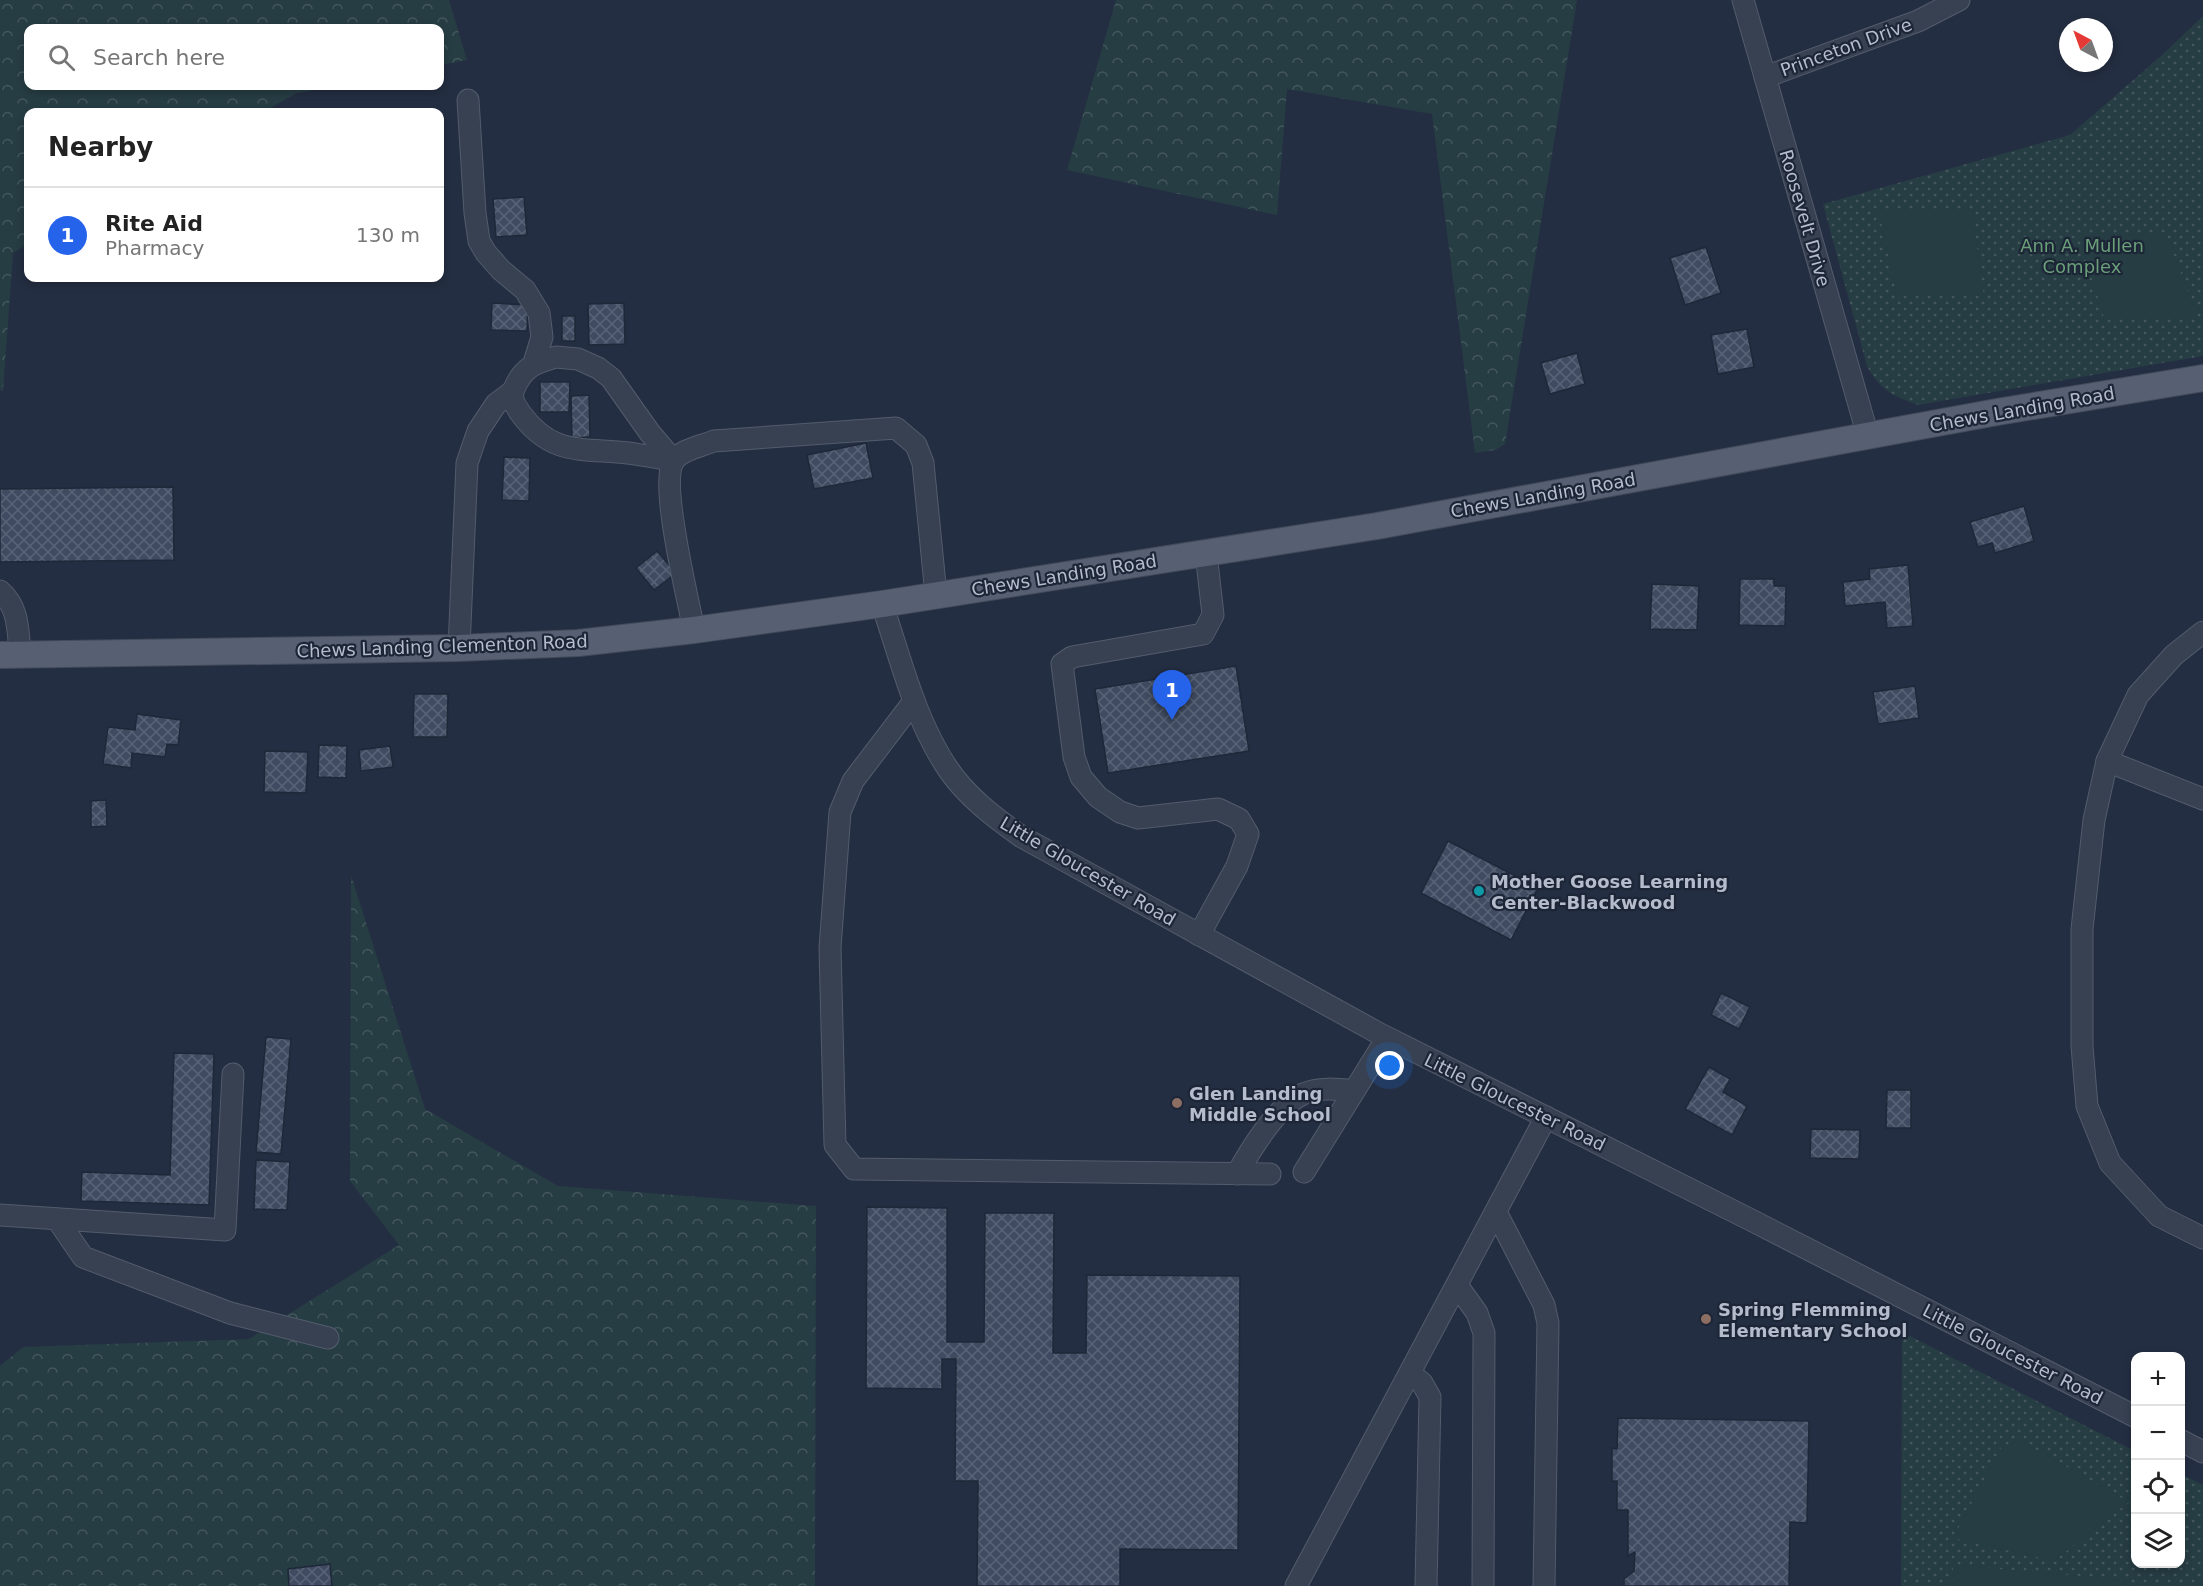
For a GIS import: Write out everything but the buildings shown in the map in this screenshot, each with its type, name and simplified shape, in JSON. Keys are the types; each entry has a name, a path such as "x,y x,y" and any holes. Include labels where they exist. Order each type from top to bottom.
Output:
{"main road":[{"name":"Chews Landing Road","path":"882,604 1377,526 1868,436 2203,378"},
{"name":"Chews Landing Clementon Road","path":"10,655 459,648 578,643 694,630 882,604"}],"street":[{"name":"Roosevelt Drive","path":"1743,0 1868,436"},
{"name":"Princeton Drive","path":"1765,77 1918,21 1959,0"},
{"path":"459,648 467,463 478,431 496,404 512,392 519,378 534,363 542,337 539,313 525,290 501,270 479,241 475,213 468,100"},
{"path":"534,363 556,357 578,359 598,368 611,378 650,433 673,460"},
{"path":"512,392 515,406 525,420 536,431 558,445 577,451 628,453 673,460"},
{"path":"694,630 676,539 668,480 673,460 685,452 714,441 896,428 916,445 923,463 936,595"},
{"path":"1199,935 1237,866 1248,834 1239,819 1218,809 1138,818 1120,812 1098,797 1081,777 1074,757 1062,664 1071,657 1203,634 1213,615 1206,553"},
{"path":"0,591 10,600 18,624 10,655"},
{"name":"Little Gloucester Road","path":"882,604 922,724 949,770 989,814 1022,837 1387,1038 1753,1221 2131,1414"},
{"path":"2203,632 2174,655 2138,695 2108,761 2094,820 2082,928 2082,1012 2086,1106 2110,1163 2159,1216 2203,1238"},
{"path":"914,701 853,781 840,813 830,948 835,1145 854,1169 1270,1174"},
{"path":"2108,761 2203,799"},
{"path":"1304,1172 1387,1038"},
{"path":"0,1215 225,1230 233,1074"},
{"path":"1237,1174 1259,1139 1290,1102 1318,1089 1354,1091"},
{"path":"1296,1586 1546,1117"},
{"path":"1496,1212 1544,1305 1548,1323 1544,1586"},
{"path":"57,1219 83,1257 230,1313 328,1338"},
{"path":"1457,1285 1477,1313 1484,1333 1483,1586"},
{"path":"1410,1373 1422,1383 1430,1397 1426,1586"},
{"path":"2185,1442 2203,1452"}],"green space":[{"path":"0,0 449,0 467,60 444,64 444,24 24,24 24,90 314,90 297,93 270,108 24,108 24,246 13,253 3,391 0,390"},
{"path":"1116,0 1577,0 1505,444 1495,450 1475,453 1432,114 1287,89 1277,215 1067,170"},
{"name":"Ann A. Mullen Complex","path":"2203,16 2203,356 1918,405 1882,387 1867,366 1823,204 2070,135 2161,56"},
{"path":"1878,209 1972,210 1984,296 1897,295"},
{"path":"2166,233 2198,318 2104,318 2079,236"},
{"path":"351,875 425,1109 558,1186 816,1206 815,1586 0,1586 0,1366 23,1347 249,1339 399,1245 350,1181"},
{"path":"1902,1332 2131,1449 2131,1568 2185,1568 2185,1476 2203,1485 2203,1586 1901,1586"},
{"path":"2019,1440 2129,1502 2054,1561 1953,1538 2001,1448"},
{"path":"1953,1565 2126,1580 2125,1586 1952,1586"}],"place":[{"name":"Rite Aid","path":"1172,720"},
{"name":"Mother Goose Learning Center-Blackwood","path":"1479,891"},
{"name":"Glen Landing Middle School","path":"1177,1103"},
{"name":"Spring Flemming Elementary School","path":"1706,1319"}]}
